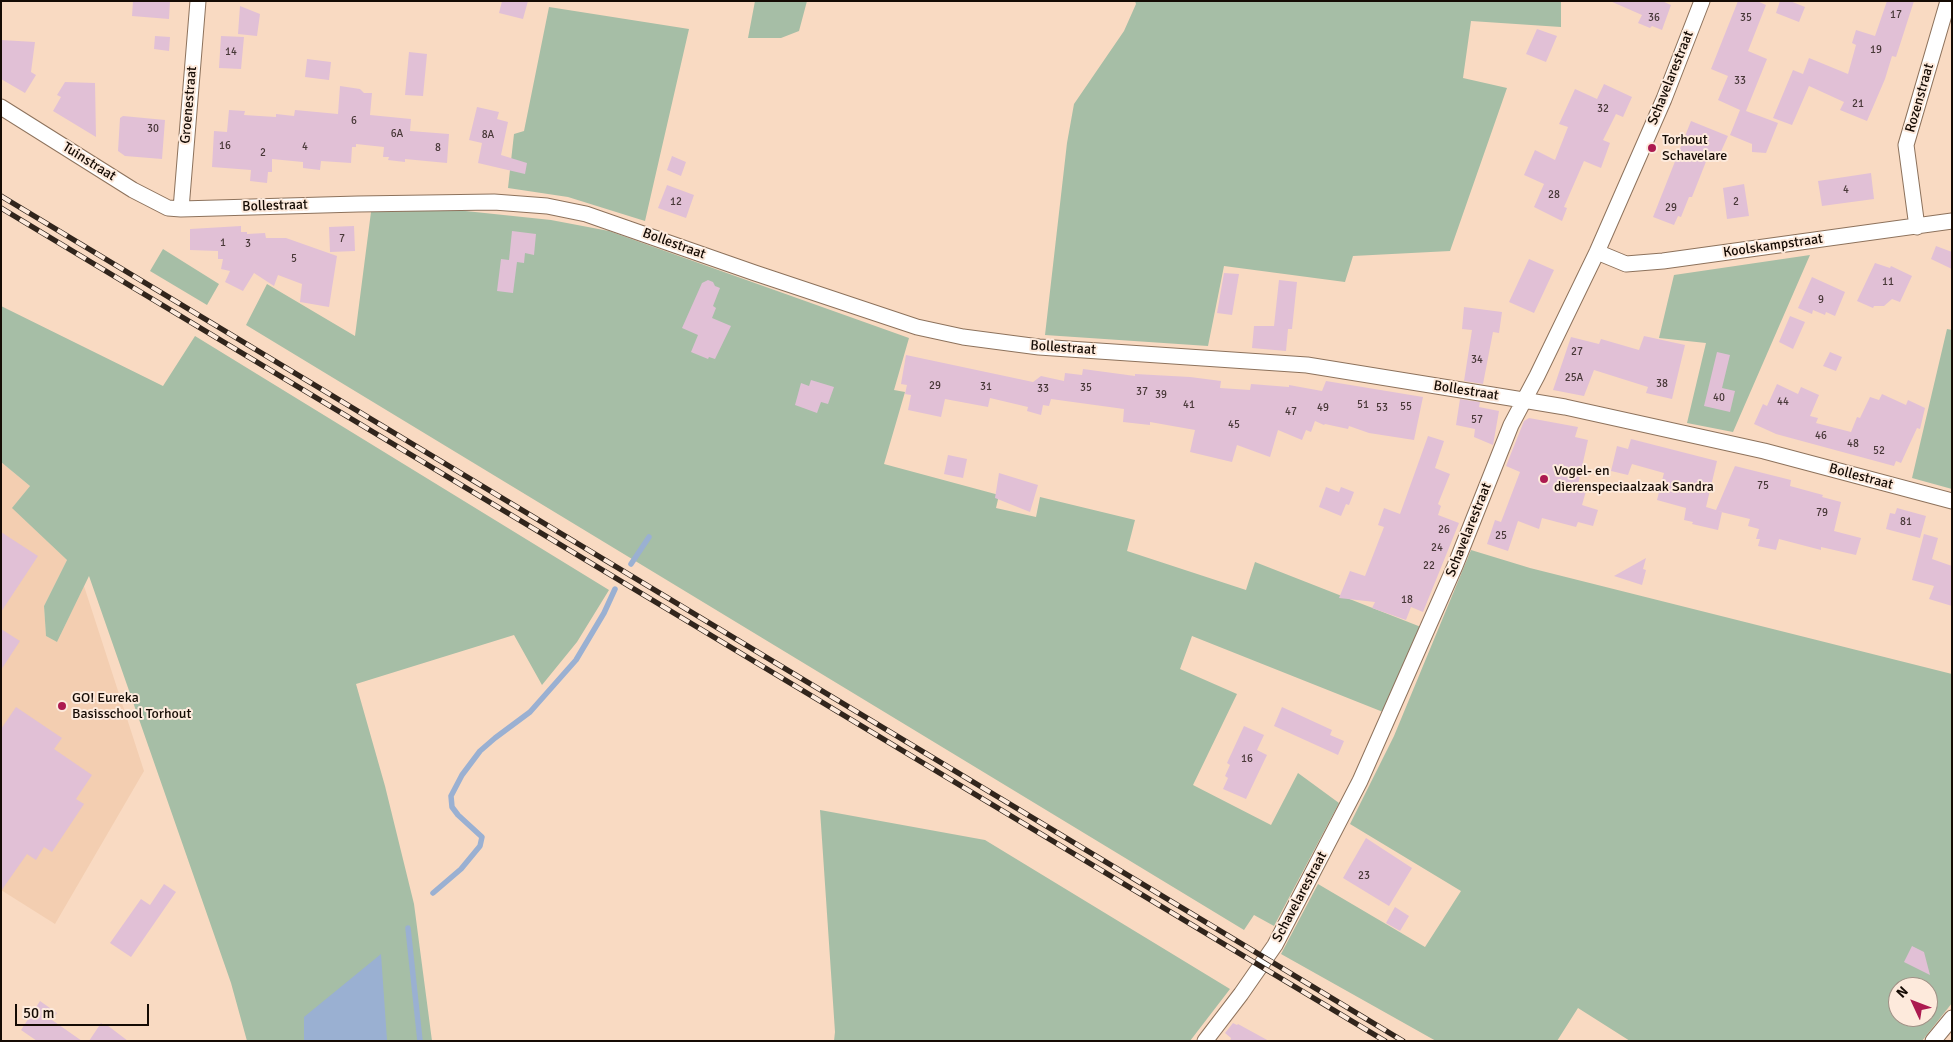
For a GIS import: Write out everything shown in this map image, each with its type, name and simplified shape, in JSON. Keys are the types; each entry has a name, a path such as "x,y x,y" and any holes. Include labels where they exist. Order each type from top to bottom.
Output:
{"street":[{"name":"Groenestraat","path":"181,210 198,1"},
{"name":"Schavelarestraat","path":"1205,1041 1275,945 1348,805 1455,566 1510,425 1538,376 1596,252 1664,99 1702,1"},
{"name":"Rozenstraat","path":"1917,227 1906,145 1948,1"},
{"name":"Tuinstraat","path":"1,107 155,202 168,208 181,210"},
{"name":"Bollestraat","path":"181,210 484,202 547,206 586,214 917,327 963,337 1040,348 1307,366 1523,400 1565,407 1764,451 1952,501"},
{"name":"Koolskampstraat","path":"1596,252 1626,264 1952,221"},
{"path":"1933,1041 1952,1018"}],"shaded area":[{"name":"GO! Eureka Basisschool Torhout","path":"1,462 30,486 13,508 67,560 44,606 46,636 57,642 84,586 144,771 55,924 1,890"}],"green space":[{"path":"755,1 807,1 799,31 781,38 748,38"},
{"path":"1135,1 1561,1 1561,27 1471,21 1463,78 1507,88 1450,251 1353,256 1345,282 1224,266 1208,346 1045,335 1067,143 1074,104 1124,31 1136,4"},
{"path":"549,7 689,29 645,221 568,197 508,188 514,134 524,131"},
{"path":"456,210 551,220 609,231 909,338 894,390 905,392 884,464 999,495 996,508 1036,517 1040,497 1135,520 1127,551 1246,590 1255,562 1421,627 1383,712 1192,636 1180,669 1237,694 1193,785 1271,825 1298,773 1339,803 1274,926 1254,915 1244,930 246,325 267,284 355,336 371,212"},
{"path":"163,249 219,284 207,305 150,271"},
{"path":"1810,255 1733,432 1687,423 1706,343 1659,338 1674,275"},
{"path":"1,306 163,386 195,336 609,590 577,642 542,685 514,635 356,684 385,786 414,904 432,1041 247,1041 231,983 89,576 57,642 46,636 44,606 67,560 12,508 30,486 1,462"},
{"path":"1947,329 1952,330 1952,489 1912,478"},
{"path":"1471,550 1530,568 1952,674 1952,1003 1938,1021 1938,977 1888,977 1888,1027 1933,1027 1922,1041 1630,1041 1578,1008 1557,1041 1436,1041 1281,954 1318,884 1425,947 1461,891 1350,824 1394,736"},
{"path":"820,810 985,840 1230,989 1190,1041 834,1041 835,1032"}],"water":[{"path":"381,954 387,1040 304,1041 304,1017"}],"building":[{"path":"133,1 170,1 169,19 132,16"},
{"path":"502,1 528,1 523,19 499,13"},
{"path":"1610,1 1662,1 1671,5 1662,30 1638,23 1642,15"},
{"path":"1738,1 1757,1 1766,5 1748,51 1767,59 1746,111 1778,123 1766,153 1752,152 1752,144 1730,135 1740,110 1718,100 1728,76 1711,69"},
{"path":"1780,1 1790,1 1805,7 1799,22 1776,13"},
{"path":"1887,1 1914,1 1896,57 1892,56 1885,79 1867,121 1840,110 1844,102 1809,86 1792,125 1773,118 1793,70 1803,74 1809,58 1848,74 1856,45 1852,43 1856,30 1875,36"},
{"path":"240,6 260,14 257,36 238,34"},
{"path":"1537,29 1557,36 1546,62 1526,54"},
{"path":"155,36 170,37 169,51 154,49"},
{"path":"221,36 244,37 241,69 219,68"},
{"path":"1,40 35,42 31,72 36,75 25,93 1,79"},
{"path":"409,52 427,54 423,96 405,95"},
{"path":"307,59 331,62 329,80 305,77"},
{"path":"65,82 95,83 96,137 53,111 61,97 57,95"},
{"path":"1604,84 1632,97 1623,117 1616,114 1603,140 1610,143 1601,168 1584,161 1564,207 1567,208 1562,221 1534,207 1544,184 1524,175 1535,150 1555,160 1568,127 1559,124 1575,89 1597,99"},
{"path":"340,86 360,89 364,93 372,93 370,115 411,119 410,131 449,134 447,163 405,159 405,162 388,160 389,157 383,157 384,147 356,144 356,147 352,147 351,163 321,161 320,170 303,168 303,162 272,159 272,172 268,172 267,183 250,181 251,170 212,167 214,131 227,132 229,110 245,111 244,115 276,117 276,114 294,116 295,110 338,114"},
{"path":"477,107 499,112 497,119 508,122 501,155 527,163 525,174 478,163 482,143 469,140"},
{"path":"123,116 165,120 162,159 125,156 118,151 120,118"},
{"path":"1691,121 1728,136 1718,158 1709,154 1692,197 1689,197 1681,217 1678,216 1674,225 1653,217"},
{"path":"672,156 686,162 681,176 667,170"},
{"path":"1871,173 1874,199 1822,206 1818,181"},
{"path":"1744,184 1749,216 1727,219 1723,188"},
{"path":"667,185 694,195 686,218 658,208"},
{"path":"241,226 241,232 247,232 247,234 265,233 266,238 286,238 337,256 329,307 300,302 302,284 278,275 274,286 254,273 243,291 225,282 230,271 221,269 223,259 218,259 218,251 190,250 190,229"},
{"path":"354,226 355,251 330,252 329,227"},
{"path":"512,231 536,234 534,255 525,253 524,263 517,262 513,293 497,291 501,259 509,260"},
{"path":"1936,246 1952,252 1952,269 1931,259"},
{"path":"1529,259 1554,270 1534,313 1509,302"},
{"path":"1875,263 1890,268 1891,266 1912,276 1900,302 1892,299 1884,306 1874,306 1873,308 1857,301"},
{"path":"1224,273 1239,274 1232,315 1217,313"},
{"path":"1812,277 1845,292 1835,316 1826,312 1825,315 1813,310 1812,314 1798,308"},
{"path":"708,280 720,288 713,306 716,308 712,318 731,326 715,359 709,357 708,359 691,352 698,335 682,328 702,283"},
{"path":"1279,280 1297,282 1292,329 1288,329 1286,351 1252,348 1254,326 1274,326"},
{"path":"1464,307 1502,312 1499,333 1493,332 1483,384 1464,381 1472,330 1462,329"},
{"path":"1790,316 1805,322 1793,349 1779,342"},
{"path":"1644,336 1685,345 1672,399 1646,393 1648,387 1594,370 1584,396 1553,390 1571,337 1599,344 1601,339 1639,350"},
{"path":"1717,352 1730,355 1722,388 1735,391 1730,412 1704,406"},
{"path":"1830,352 1842,357 1836,371 1823,366"},
{"path":"906,355 1033,382 1041,376 1064,381 1065,373 1082,375 1083,369 1135,376 1135,374 1190,377 1221,381 1220,388 1250,390 1251,384 1289,387 1289,385 1322,391 1326,381 1423,397 1414,440 1369,433 1349,426 1348,429 1324,425 1315,421 1311,432 1306,430 1302,440 1278,430 1270,457 1237,445 1232,462 1190,452 1195,430 1150,422 1150,425 1123,422 1124,409 1051,399 1049,406 1043,405 1041,415 1027,411 1028,407 990,398 988,407 945,399 941,417 908,410 911,395 905,394 907,385 901,384"},
{"path":"811,380 834,387 828,404 821,402 817,413 795,405 801,383 809,386"},
{"path":"1777,384 1798,394 1801,387 1819,395 1810,416 1818,418 1816,423 1851,432 1857,417 1860,418 1870,397 1879,400 1882,394 1906,405 1908,400 1925,408 1920,429 1917,428 1901,463 1896,461 1894,466 1776,434 1754,424 1763,404 1767,406"},
{"path":"1460,399 1480,402 1479,407 1499,411 1493,445 1474,437 1475,429 1456,425"},
{"path":"1529,418 1578,427 1575,437 1588,440 1577,489 1586,491 1582,505 1598,510 1593,526 1578,522 1576,527 1542,518 1539,529 1518,521 1508,551 1487,544 1495,520 1501,522 1520,472 1506,466 1524,421"},
{"path":"1428,436 1444,441 1435,468 1450,474 1438,504 1441,506 1438,515 1459,523 1423,612 1411,607 1406,620 1372,608 1375,602 1339,598 1350,571 1365,576 1384,527 1378,525 1384,508 1400,514"},
{"path":"1631,439 1717,461 1706,507 1716,510 1735,466 1791,480 1790,486 1841,502 1834,531 1861,538 1856,555 1821,547 1821,550 1779,539 1776,550 1758,546 1760,539 1756,539 1759,529 1748,526 1750,519 1722,512 1718,530 1692,524 1693,522 1684,520 1686,508 1657,500 1664,473 1632,464 1628,475 1611,471 1617,446 1628,449"},
{"path":"948,455 967,459 963,478 944,474"},
{"path":"999,473 1038,485 1030,512 995,498"},
{"path":"1326,487 1339,492 1341,487 1354,492 1349,505 1346,504 1341,516 1319,507"},
{"path":"1897,508 1926,516 1920,538 1886,529 1890,513 1895,514"},
{"path":"1,532 38,556 1,612"},
{"path":"1924,534 1938,538 1932,559 1952,566 1952,606 1929,599 1934,586 1912,580"},
{"path":"1646,558 1643,569 1646,570 1642,585 1614,576"},
{"path":"1,629 20,641 1,670"},
{"path":"16,707 62,738 54,749 92,775 76,799 84,804 52,852 44,847 36,860 27,854 1,891 1,729"},
{"path":"1282,707 1332,730 1330,735 1344,741 1338,755 1274,726"},
{"path":"1244,726 1264,735 1257,750 1267,755 1246,799 1223,789 1228,778 1225,776 1230,765 1227,763"},
{"path":"1366,838 1412,868 1389,906 1343,878"},
{"path":"164,884 176,892 131,957 110,943 141,899 150,905"},
{"path":"1395,907 1409,916 1400,931 1386,923"},
{"path":"1912,946 1924,952 1930,975 1904,962"},
{"path":"40,1001 57,1013 52,1020 82,1041 37,1041 21,1030"},
{"path":"101,1023 105,1026 107,1025 128,1041 89,1041"},
{"path":"1233,1023 1269,1041 1230,1041 1231,1038 1225,1033"}],"waterway":[{"path":"631,564 649,537"},
{"path":"433,893 461,869 480,846 482,837 452,807 451,796 462,775 480,751 530,712 576,660 604,613 615,589"},
{"path":"408,928 420,1041"}],"railway":[{"path":"1,196 1403,1041"},
{"path":"1,208 1385,1041"}],"place":[{"name":"Torhout Schavelare","path":"1652,148"},
{"name":"Vogel- en dierenspeciaalzaak Sandra","path":"1544,479"},
{"name":"GO! Eureka Basisschool Torhout","path":"62,706"}]}
